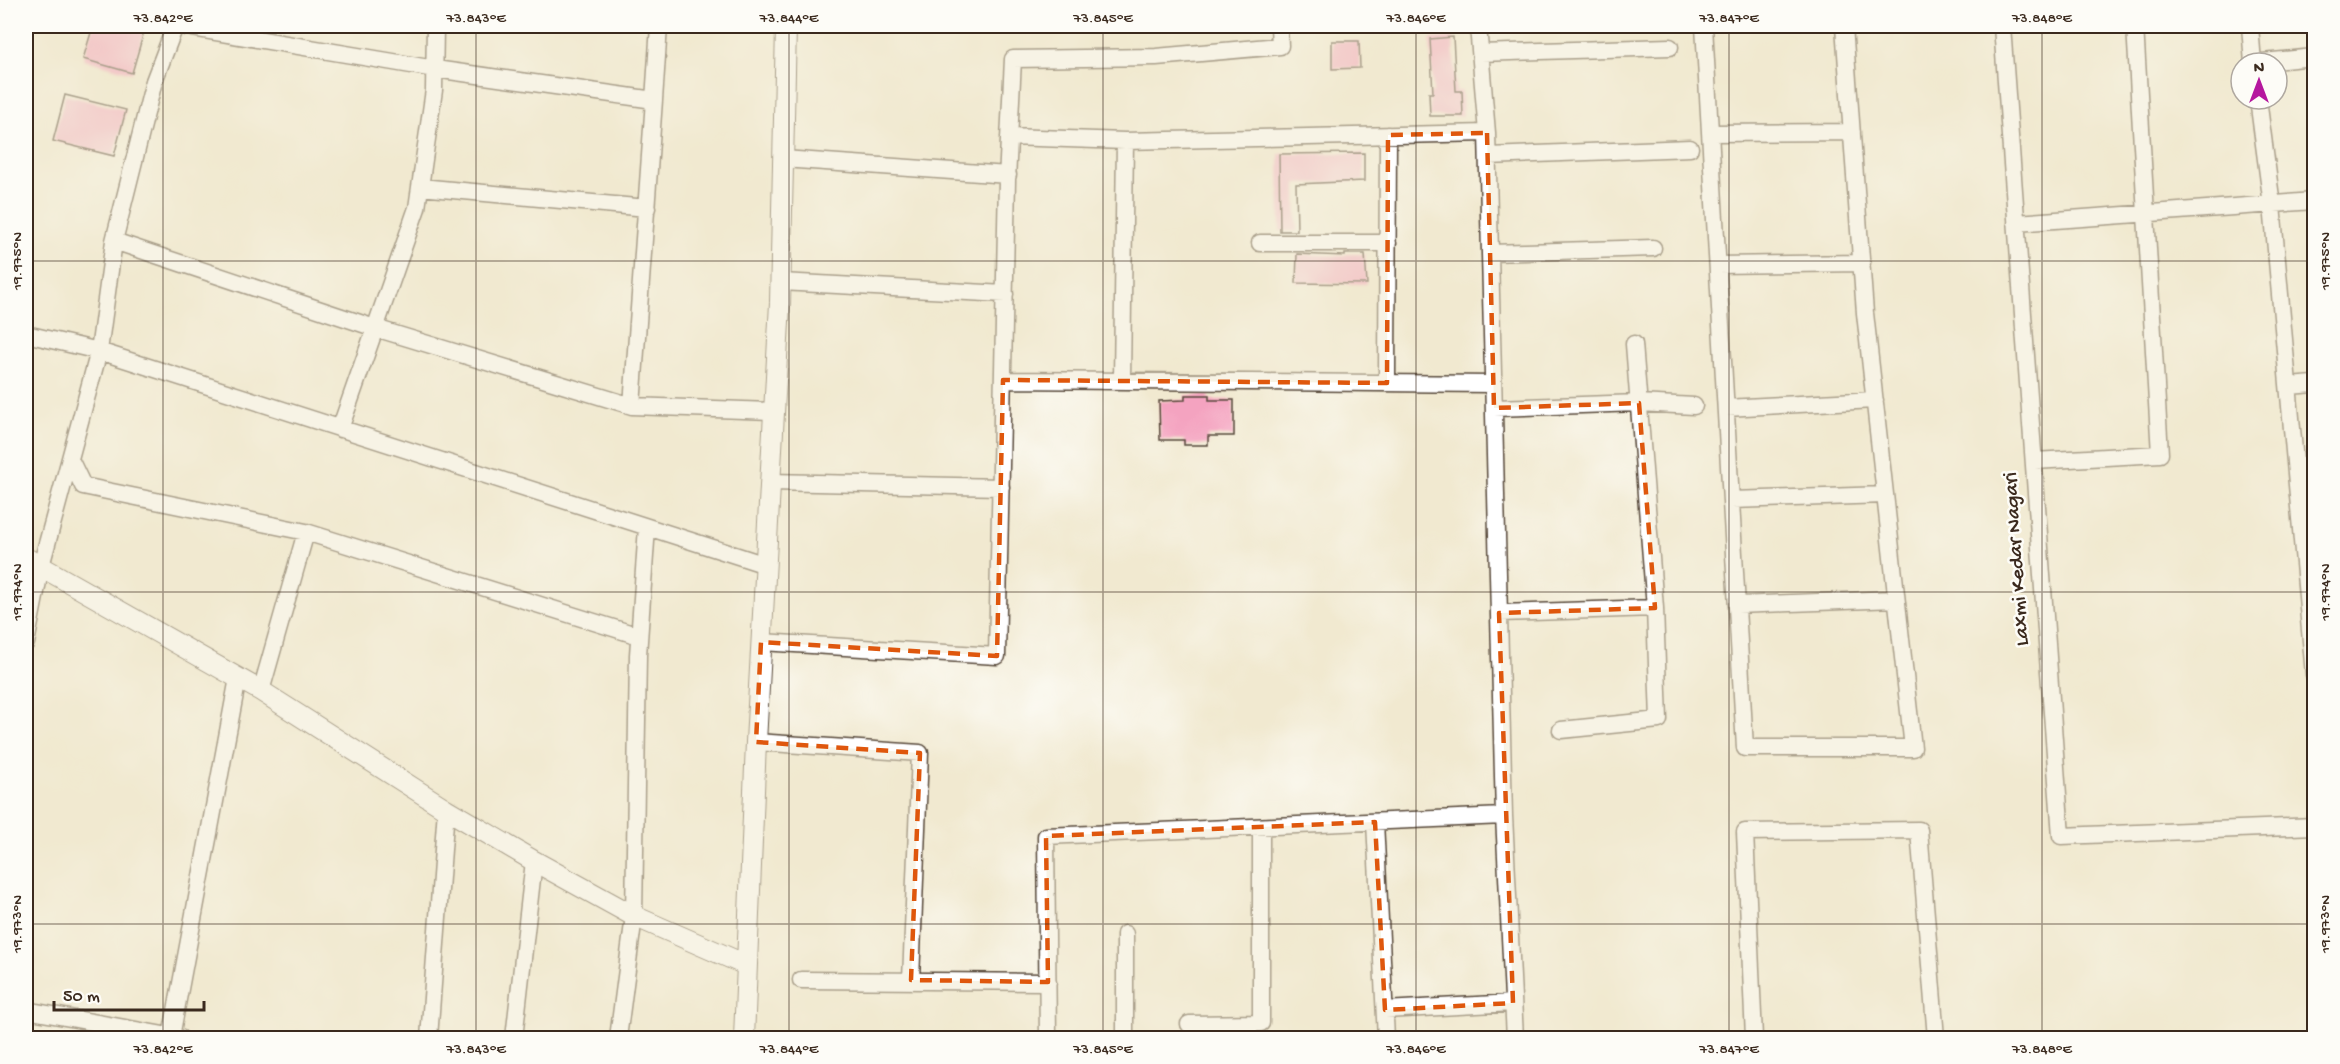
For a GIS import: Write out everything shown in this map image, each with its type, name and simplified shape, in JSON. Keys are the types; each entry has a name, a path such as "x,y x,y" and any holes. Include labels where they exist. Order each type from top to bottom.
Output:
{"street":[{"path":"26,643 33,562 70,459 99,351 114,241 154,81 175,26"},
{"path":"180,26 435,69 654,100"},
{"path":"340,429 417,208 434,90 435,26"},
{"path":"632,406 659,26"},
{"path":"744,1038 756,742 781,282 786,26"},
{"path":"761,642 997,656 1009,137 1013,59 1156,57 1280,46 1279,26"},
{"path":"1478,26 1488,156 1504,816 1515,1038"},
{"path":"1704,26 1745,748 1913,748 1875,400 1844,26"},
{"name":"Laxmi Kedar Nagari","path":"2002,26 2061,836 2314,826"},
{"path":"2034,462 2160,454 2135,26"},
{"path":"2250,26 2253,63 2314,57"},
{"path":"1481,53 1670,47"},
{"path":"2260,111 2272,205 2314,675"},
{"path":"1710,133 1852,132"},
{"path":"1009,137 1125,141 1487,133"},
{"path":"1387,383 1389,135"},
{"path":"1122,381 1125,141"},
{"path":"1488,156 1690,148"},
{"path":"783,159 1008,175"},
{"path":"420,187 646,208"},
{"path":"2016,223 2314,201"},
{"path":"114,241 375,328 632,406 774,411"},
{"path":"1260,243 1388,243"},
{"path":"1490,254 1653,249"},
{"path":"1718,265 1862,263"},
{"path":"781,282 1005,294"},
{"path":"26,334 99,351 766,565"},
{"path":"1561,730 1659,720 1655,608 1634,344"},
{"path":"1003,380 1493,384"},
{"path":"2289,386 2314,384"},
{"path":"1726,408 1875,400"},
{"path":"1494,408 1639,403 1694,406"},
{"path":"70,459 83,486 306,532 639,636"},
{"path":"770,482 1001,487"},
{"path":"1731,500 1885,495"},
{"path":"618,1038 634,916 639,636 646,527"},
{"path":"261,691 306,532"},
{"path":"33,562 261,691 446,809 534,861 634,916 746,965"},
{"path":"1737,605 1896,599"},
{"path":"1499,613 1655,608"},
{"path":"26,1010 176,1038 238,678"},
{"path":"756,742 920,753 911,980"},
{"path":"429,1038 446,809"},
{"path":"1048,1038 1046,836 1504,816"},
{"path":"1375,822 1386,1038"},
{"path":"1189,1024 1261,1023 1261,826"},
{"path":"1754,1038 1745,832 1919,831 1936,1038"},
{"path":"514,1038 534,861"},
{"path":"1125,933 1125,1038"},
{"path":"801,980 1048,982"},
{"path":"1385,1010 1514,1003"}],"highlighted area":[{"path":"1487,133 1494,408 1639,403 1655,608 1499,613 1513,1003 1385,1010 1375,822 1046,836 1048,982 911,980 920,753 756,742 761,642 997,656 1003,380 1387,383 1388,135"}],"building":[{"path":"93,26 145,28 132,73 83,59"},
{"path":"1453,37 1456,91 1462,91 1463,116 1430,116 1429,93 1433,93 1430,39"},
{"path":"1332,41 1359,41 1360,68 1332,69"},
{"path":"65,95 126,110 114,156 53,141"},
{"path":"1364,153 1364,181 1296,184 1297,231 1280,231 1279,154"},
{"path":"1297,254 1345,256 1345,254 1365,254 1367,284 1296,283"},
{"path":"1185,395 1209,395 1209,400 1234,400 1234,436 1208,436 1208,445 1184,445 1184,440 1160,440 1159,401 1185,400"}]}
